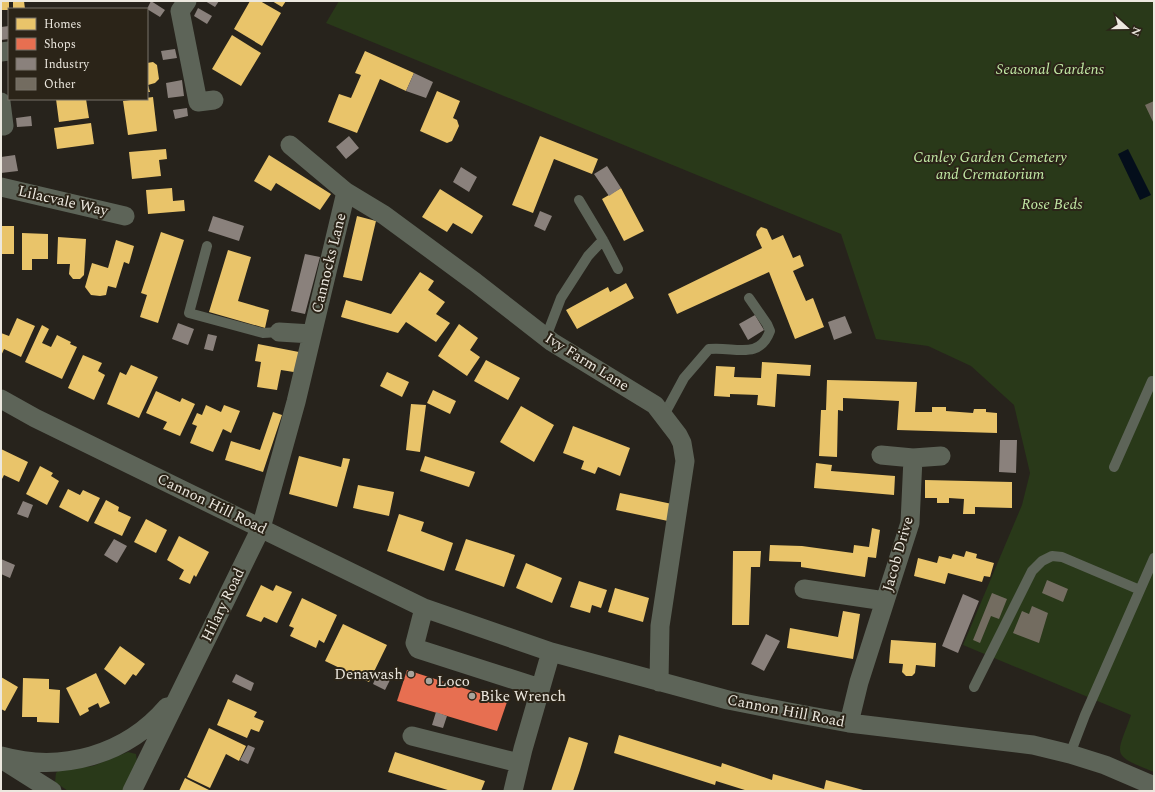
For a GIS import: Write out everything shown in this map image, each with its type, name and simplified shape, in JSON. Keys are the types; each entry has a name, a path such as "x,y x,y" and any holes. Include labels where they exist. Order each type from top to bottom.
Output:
{"street":[{"path":"187,1 180,11 198,102 214,100"},
{"path":"1,102 4,126"},
{"name":"Ivy Farm Lane","path":"290,145 346,192 390,220 475,282 568,353 655,405 664,415 680,439 685,461 660,626 659,682"},
{"name":"Lilacvale Way","path":"1,187 125,216"},
{"name":"Cannocks Lane","path":"261,528 296,402 346,192"},
{"name":"Cannocks Lane","path":"279,332 312,334"},
{"name":"Cannon Hill Road","path":"1,399 424,608 551,652 728,700 849,723 1020,743 1070,754 1105,765 1144,786"},
{"path":"881,455 912,458 941,456"},
{"name":"Jacob Drive","path":"849,723 859,682 910,523 912,458"},
{"name":"Hilary Road","path":"132,791 261,528"},
{"name":"Jacob Drive","path":"804,589 885,601"},
{"path":"424,608 415,643 418,649 540,688"},
{"path":"514,791 520,763 551,652"},
{"name":"Hilary Road","path":"1,757 29,762 70,761 94,756 116,748 137,736 156,720 186,682"},
{"path":"412,736 520,763"},
{"path":"1,757 52,791"}],"lane":[{"path":"579,200 603,240 618,269"},
{"path":"546,337 561,298 588,256 603,240"},
{"path":"207,246 188,313 263,333 279,332"},
{"path":"664,415 684,378 709,349 723,348 747,351 756,350 766,342 770,331 767,324 749,298"},
{"path":"1114,467 1152,382 1154,382"},
{"path":"974,687 1022,589 1032,571 1042,561 1052,556 1062,556 1140,590"},
{"path":"1070,754 1154,558"}],"green space":[{"name":"Canley Garden Cemetery and Crematorium","path":"339,1 1154,1 1154,772 1129,761 1123,757 1120,752 1122,739 1131,715 963,645 1022,505 1030,473 1014,405 971,366 928,346 876,339 841,234 326,23"},
{"path":"128,752 136,754 137,762 123,791 68,791 55,782 56,773 59,770 93,766"}],"water":[{"path":"1128,149 1151,195 1140,200 1118,154"}],"building: Homes":[{"path":"1,1 9,1 8,10 1,10"},
{"path":"13,1 24,1 25,8 13,8"},
{"path":"250,1 260,1 281,13 262,46 234,29"},
{"path":"272,1 286,1 282,7"},
{"path":"232,35 261,53 241,86 212,69"},
{"path":"365,51 414,73 406,91 380,79 357,133 328,122 339,94 351,98 361,75 355,73"},
{"path":"153,62 157,65 159,79 155,83 148,85 148,63"},
{"path":"437,91 460,101 453,118 457,120 459,126 452,141 447,143 420,131"},
{"path":"153,97 157,131 128,135 123,101 148,100 148,98"},
{"path":"56,100 86,100 89,118 59,122"},
{"path":"91,123 94,144 57,149 54,128"},
{"path":"540,136 598,159 592,174 554,159 533,213 512,205"},
{"path":"166,149 167,159 159,160 161,176 132,179 129,152"},
{"path":"269,155 331,194 320,210 276,183 271,191 254,181"},
{"path":"172,188 173,201 184,200 185,211 148,214 146,190"},
{"path":"621,188 644,231 624,241 602,199"},
{"path":"440,189 483,216 472,234 453,223 447,232 422,217"},
{"path":"357,216 376,221 362,281 343,277"},
{"path":"1,226 14,226 14,254 1,254"},
{"path":"761,227 767,229 772,240 783,235 793,258 800,255 804,266 793,271 806,301 813,298 824,327 795,339 769,272 677,314 668,294 762,248 756,235 757,231"},
{"path":"161,232 184,240 158,323 140,317 147,295 141,293"},
{"path":"22,233 48,234 48,259 32,259 32,270 22,270"},
{"path":"58,237 86,239 84,275 80,279 73,279 69,274 70,264 57,264"},
{"path":"116,240 134,246 129,264 124,262 116,288 108,286 106,295 91,295 85,287 92,263 108,268"},
{"path":"228,250 251,257 238,301 269,310 265,328 209,312"},
{"path":"420,272 434,281 428,290 445,302 436,314 450,323 436,342 406,322 398,333 341,317 346,300 391,314"},
{"path":"626,283 634,298 577,329 566,310 608,287 610,292"},
{"path":"17,318 35,326 21,357 4,349 1,356 1,333 9,336"},
{"path":"459,324 478,338 470,350 480,357 467,376 438,356"},
{"path":"42,325 49,329 42,343 51,347 57,335 71,342 70,344 77,347 62,379 25,362"},
{"path":"258,344 304,353 300,373 281,370 277,390 257,387 261,362 255,361"},
{"path":"83,355 102,363 98,371 105,375 94,400 68,388"},
{"path":"486,360 520,378 508,400 474,381"},
{"path":"762,362 811,365 810,376 777,374 775,407 757,405 758,395 730,394 730,397 714,396 716,366 735,367 734,377 761,378"},
{"path":"131,365 158,377 139,418 107,404 120,372 126,375"},
{"path":"387,372 409,382 402,397 380,386"},
{"path":"827,380 917,382 915,412 932,412 932,407 946,407 946,411 973,413 974,409 986,409 986,412 997,413 997,433 897,430 899,401 843,398 843,411 838,410 837,457 819,456 821,410 826,410"},
{"path":"433,390 456,401 450,414 427,403"},
{"path":"156,391 180,402 182,398 195,404 180,436 163,429 167,422 146,413"},
{"path":"411,404 426,405 420,452 406,450"},
{"path":"206,405 221,412 224,405 240,411 231,433 223,429 213,452 190,443 197,426 192,424 197,413 202,415"},
{"path":"521,406 554,425 534,462 500,442"},
{"path":"273,412 282,415 263,472 225,460 231,441 260,450"},
{"path":"573,426 630,448 620,476 598,467 595,474 581,469 584,461 563,453"},
{"path":"1,449 28,462 19,482 4,475 1,481"},
{"path":"299,456 341,467 343,458 350,459 337,507 289,494"},
{"path":"425,456 475,472 469,487 420,471"},
{"path":"816,463 832,465 831,471 895,476 894,495 814,488"},
{"path":"40,466 53,473 51,476 59,481 47,505 26,494"},
{"path":"925,480 1012,482 1012,508 975,507 975,514 963,514 964,499 949,498 949,503 937,503 937,498 925,498"},
{"path":"358,485 394,492 389,516 353,508"},
{"path":"68,489 80,495 83,490 100,498 88,522 59,507"},
{"path":"620,493 672,504 668,521 616,510"},
{"path":"106,500 119,507 118,511 131,517 122,536 94,523"},
{"path":"399,514 424,522 421,531 453,543 444,571 387,551"},
{"path":"146,519 167,530 156,553 134,542"},
{"path":"872,528 880,530 876,558 868,557 865,577 801,567 801,562 769,561 770,545 802,546 853,553 854,545 869,547"},
{"path":"179,536 209,552 196,577 194,575 190,584 179,579 184,570 167,560"},
{"path":"466,539 515,555 504,587 455,570"},
{"path":"733,551 761,551 760,567 751,567 749,625 732,625"},
{"path":"966,551 977,554 976,558 994,563 990,577 984,576 982,582 948,573 945,584 914,576 918,558 937,563 939,556 951,559 953,554 964,557"},
{"path":"526,563 562,578 552,603 516,588"},
{"path":"579,581 607,590 601,608 592,605 590,613 570,607"},
{"path":"261,585 273,591 276,585 292,592 277,623 264,617 261,622 246,616"},
{"path":"615,588 649,598 643,622 608,612"},
{"path":"302,598 337,615 324,643 319,640 316,648 290,636 294,628 289,626"},
{"path":"843,611 860,614 853,659 787,648 790,628 838,637"},
{"path":"343,624 387,645 369,682 325,661"},
{"path":"891,640 936,643 935,667 916,665 915,673 912,676 906,676 902,672 903,664 889,663"},
{"path":"120,646 145,664 136,676 133,674 125,685 104,669"},
{"path":"96,673 110,703 100,708 98,703 88,708 89,711 80,716 66,688"},
{"path":"1,677 18,687 5,711 1,709"},
{"path":"23,678 49,679 49,689 60,690 59,723 37,722 37,717 22,717"},
{"path":"228,699 257,712 254,717 264,721 259,732 251,729 247,738 217,725"},
{"path":"209,728 246,746 239,761 226,754 210,788 187,777"},
{"path":"619,735 721,767 722,763 772,780 773,774 824,789 826,780 867,791 748,791 716,781 715,785 614,753"},
{"path":"569,737 588,743 573,791 551,791"},
{"path":"395,752 485,781 481,791 451,791 388,772"},
{"path":"185,778 211,791 179,791"}],"building: Shops":[{"path":"407,670 507,702 497,731 397,701"}],"building: Industry":[{"path":"151,1 165,10 160,17 148,8"},
{"path":"205,1 219,1 215,7"},
{"path":"198,8 212,16 207,24 194,16"},
{"path":"8,26 8,39 1,40 1,27"},
{"path":"175,49 177,58 163,60 161,51"},
{"path":"414,73 433,82 426,98 406,91"},
{"path":"182,80 184,96 168,98 166,83"},
{"path":"187,108 188,116 175,119 173,110"},
{"path":"31,116 32,126 17,127 16,118"},
{"path":"349,136 359,148 346,159 336,147"},
{"path":"15,155 18,171 1,173 1,157"},
{"path":"607,166 621,188 609,196 594,174"},
{"path":"461,167 477,177 469,192 453,182"},
{"path":"540,211 552,216 545,231 534,226"},
{"path":"213,216 244,226 239,241 208,231"},
{"path":"305,254 320,257 305,314 291,311"},
{"path":"755,315 764,330 748,340 739,324"},
{"path":"845,316 852,333 834,340 828,322"},
{"path":"178,323 194,329 188,345 172,339"},
{"path":"208,334 217,336 213,351 204,349"},
{"path":"1000,440 1017,440 1016,473 999,472"},
{"path":"23,501 33,505 28,518 17,514"},
{"path":"114,539 127,546 117,563 104,555"},
{"path":"1,559 15,565 10,578 1,574"},
{"path":"963,594 979,601 958,653 942,646"},
{"path":"766,634 780,641 764,671 751,664"},
{"path":"379,670 392,676 385,690 373,684"},
{"path":"236,674 254,683 251,691 232,682"},
{"path":"436,712 447,716 443,728 432,725"},
{"path":"248,745 255,748 248,764 240,760"}],"building: Other":[{"path":"1154,101 1154,124 1145,105"},
{"path":"1047,580 1068,589 1063,602 1042,593"},
{"path":"992,593 1007,599 999,619 991,616 980,643 973,640"},
{"path":"1032,606 1048,613 1039,643 1013,633 1022,611 1029,614"}],"place":[{"name":"Denawash","path":"411,674"},
{"name":"Loco","path":"429,681"},
{"name":"Bike Wrench","path":"472,696"}],"park label":[{"name":"Seasonal Gardens","path":"1050,69"},
{"name":"Rose Beds","path":"1052,204"}]}
